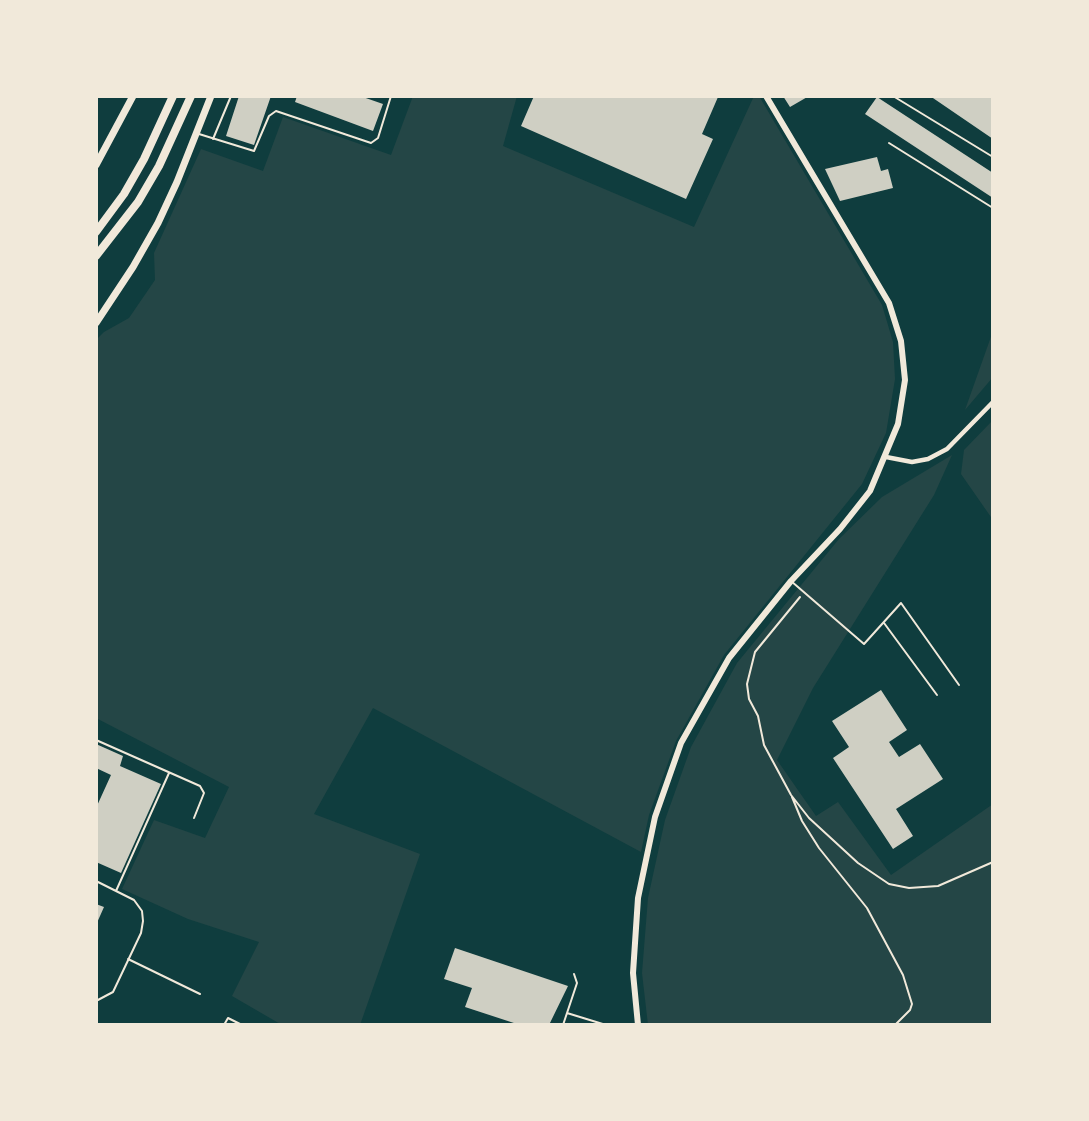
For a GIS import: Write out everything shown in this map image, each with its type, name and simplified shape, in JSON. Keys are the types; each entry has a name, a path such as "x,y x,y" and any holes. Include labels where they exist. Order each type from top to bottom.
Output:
{"main road":[{"path":"96,165 133,96"},
{"path":"96,232 124,194 144,159 173,96"},
{"path":"96,256 119,230 143,193 159,166 191,96"},
{"path":"96,323 133,267 158,223 210,96"}],"street":[{"path":"638,1025 633,973 638,898 655,817 681,743 729,658 791,581 840,529 864,498 886,457 898,424 905,380 901,341 889,303 766,96"},
{"path":"886,457 912,462 928,459 947,449 993,402"}],"lane":[{"path":"213,139 231,96"},
{"path":"196,134 254,151 269,116 276,111 371,143 378,138 391,96"},
{"path":"893,96 993,157"},
{"path":"889,143 993,208"},
{"path":"791,581 864,644 901,603 959,684"},
{"path":"884,623 937,695"},
{"path":"96,740 200,786 204,793 194,818"},
{"path":"116,891 170,772"},
{"path":"96,881 134,900 142,911 141,933 113,992 96,1001"},
{"path":"129,959 200,994"},
{"path":"563,1025 577,982 574,974"},
{"path":"567,1013 606,1025"},
{"path":"224,1025 228,1018 242,1025"}],"path":[{"path":"802,591 787,615 755,652 747,684 749,699 758,716 764,745 790,792 802,820 819,848 867,908 903,975 912,1004 910,1010 895,1025"},
{"path":"790,792 809,818 850,856 889,884 909,888 938,886 993,862"}],"shaded area":[{"path":"413,96 517,96 503,146 694,227 754,96 759,96 882,305 893,342 895,379 886,433 862,484 724,655 676,741 649,815 641,852 373,708 314,814 420,854 360,1025 282,1025 232,996 259,942 188,919 122,889 154,820 205,838 229,787 96,718 96,340 104,332 129,318 155,280 154,253 201,149 263,171 283,117 391,155"},
{"path":"993,331 993,377 965,410"},
{"path":"993,420 993,520 961,474 964,450"},
{"path":"952,455 934,495 813,688 777,760 816,816 838,802 891,875 993,804 993,1025 648,1025 642,973 648,898 665,820 691,747 737,663 839,539 882,497"}],"building":[{"path":"239,96 271,96 254,145 226,136"},
{"path":"297,96 360,96 383,104 373,131 295,102"},
{"path":"534,96 716,96 718,97 702,134 713,139 686,199 521,126"},
{"path":"783,96 809,96 790,107"},
{"path":"930,96 993,96 993,139"},
{"path":"877,97 993,173 993,198 865,114"},
{"path":"877,157 881,171 888,169 893,188 840,201 825,169"},
{"path":"881,690 907,730 889,742 899,757 920,744 943,779 896,809 913,836 893,849 833,758 849,747 832,721"},
{"path":"96,744 123,756 120,766 161,784 121,873 96,862 96,808 111,775 96,768"},
{"path":"96,904 104,907 96,925"},
{"path":"455,948 568,986 549,1025 520,1025 465,1007 472,988 444,979"}]}
